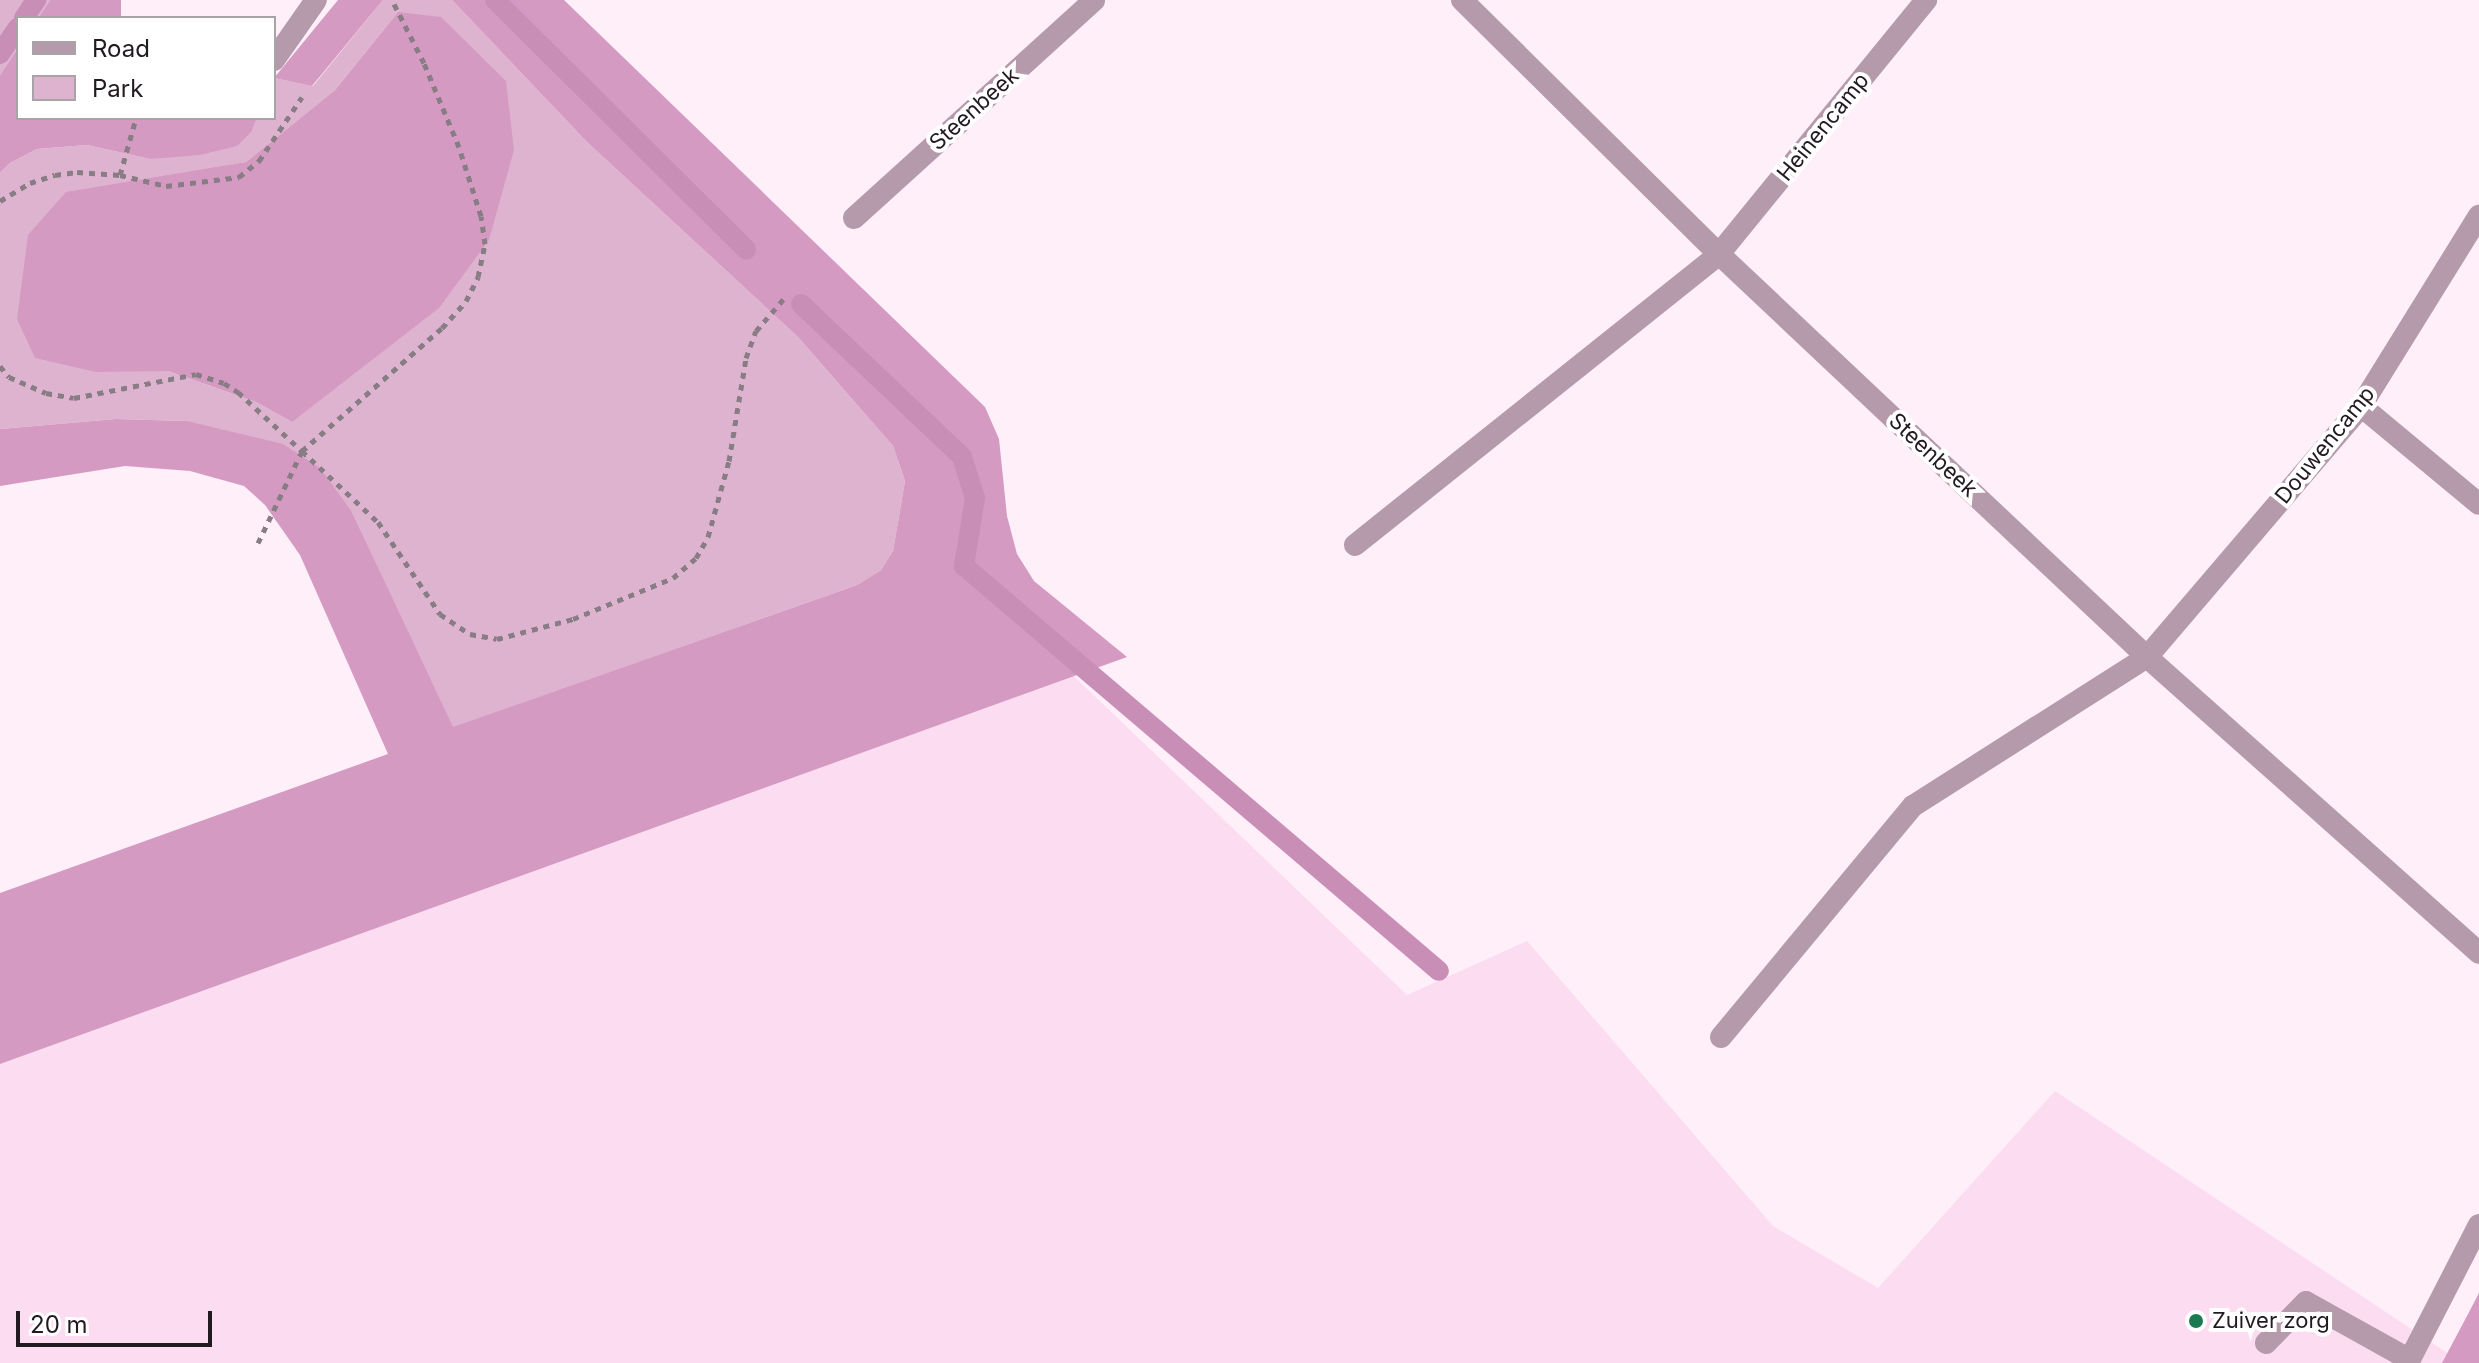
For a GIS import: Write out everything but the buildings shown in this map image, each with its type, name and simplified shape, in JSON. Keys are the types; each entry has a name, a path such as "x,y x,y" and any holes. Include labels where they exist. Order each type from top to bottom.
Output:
{"street":[{"path":"276,57 316,0"},
{"name":"Steenbeek","path":"854,218 1094,0"},
{"name":"Steenbeek","path":"1462,0 1719,254 2147,657 2479,953"},
{"name":"Heinencamp","path":"1719,254 1926,0"},
{"name":"Douwencamp","path":"2147,657 2361,406 2479,216"},
{"path":"1355,545 1719,254"},
{"path":"2361,406 2479,504"},
{"path":"1721,1037 1913,806 2147,657"},
{"path":"2266,1343 2306,1302 2409,1361 2479,1225"}],"path":[{"path":"258,543 302,451 442,328 466,301 478,277 485,244 481,216 459,147 424,63 392,0"},
{"path":"0,201 30,183 77,172 120,175 166,186 239,177 259,161 304,94"},
{"path":"120,175 135,120"},
{"path":"0,366 9,377 46,393 74,398 196,374 224,383 238,392 378,522 440,614 470,634 497,639 573,619 673,578 696,558 708,537 718,505 746,358 756,331 787,295"}],"shaded area":[{"path":"50,0 121,0 121,16 39,16"},
{"path":"338,0 383,0 312,86 276,78"},
{"path":"452,0 564,0 985,407 999,439 1007,516 1017,554 1034,581 1127,657 0,1064 0,893 388,754 300,555 265,505 244,486 190,471 125,466 0,486 0,429 116,419 187,421 283,444 320,468 352,512 453,727 857,585 881,570 893,551 905,481 893,446 798,337 587,142"},
{"path":"398,12 441,17 506,81 514,150 489,240 439,308 292,422 256,402 168,371 96,372 35,358 17,319 28,235 66,192 246,162 335,90"},
{"path":"16,51 16,120 256,120 252,131 237,146 200,155 150,159 87,145 37,149 10,163 0,173 0,75"},
{"path":"1060,663 1407,995 1527,941 1773,1226 1878,1288 2055,1091 2462,1363 0,1363 0,1041"},
{"path":"2479,1293 2479,1363 2442,1363 2467,1316"}],"green space":[{"path":"0,0 50,0 39,16 16,16 16,51 0,75"},
{"path":"383,0 452,0 587,142 798,337 893,446 905,481 893,551 881,570 857,585 452,728 352,512 187,421 116,419 0,429 0,173 10,163 37,149 87,145 150,159 252,131 256,120 276,120 276,78 313,86","holes":["398,12 292,422 256,402 168,371 172,176 246,162 335,90"]}],"waterway":[{"path":"25,16 36,0"},
{"path":"495,0 746,249"},
{"path":"0,54 16,30"},
{"path":"801,304 962,457 975,498 964,566 1439,971"}],"place":[{"name":"Zuiver zorg","path":"2196,1321"}]}
